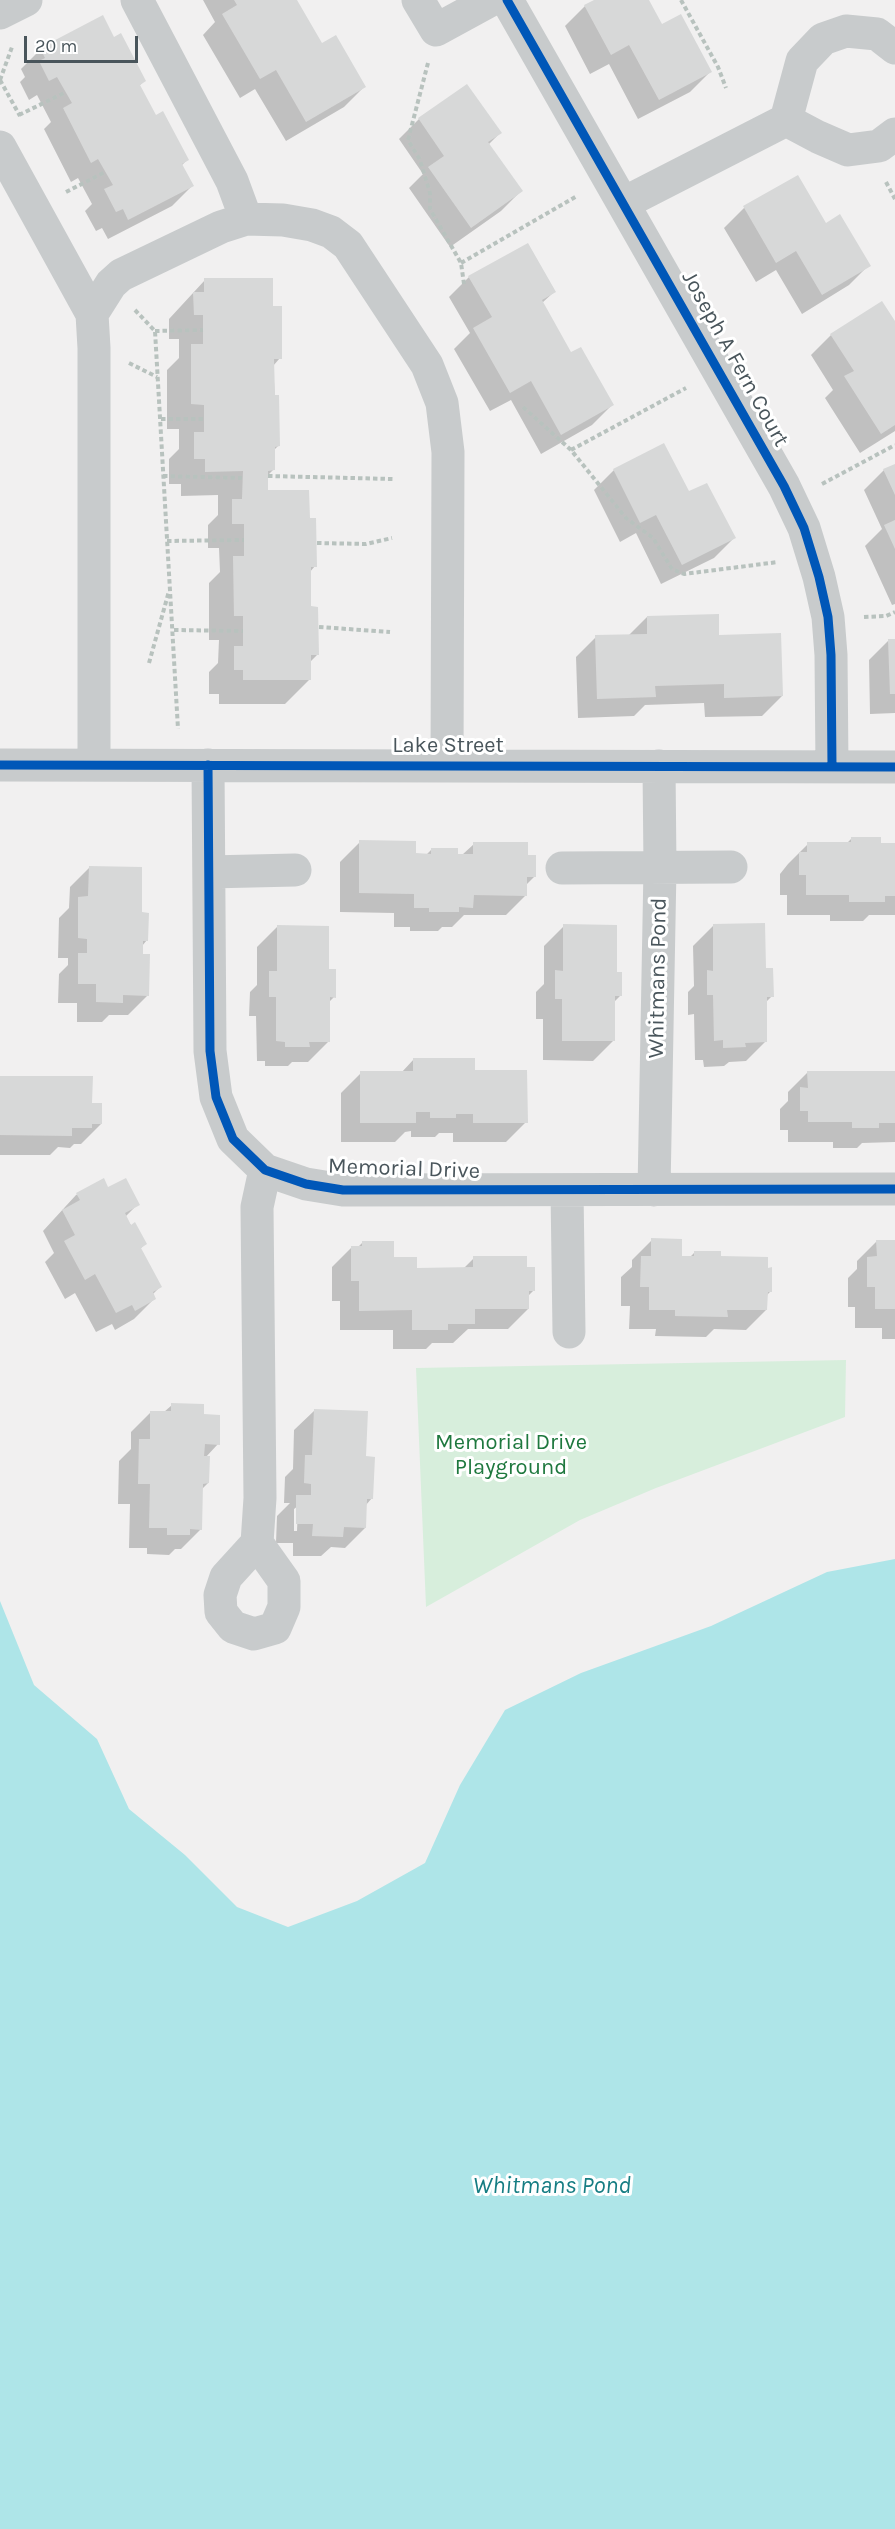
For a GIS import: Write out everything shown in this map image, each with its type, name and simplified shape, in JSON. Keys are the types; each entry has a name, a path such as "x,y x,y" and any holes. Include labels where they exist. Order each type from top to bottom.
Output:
{"street":[{"path":"8,26 26,0"},
{"path":"137,0 232,181 246,219"},
{"path":"418,0 436,30 491,0"},
{"name":"Joseph A Fern Court","path":"507,0 617,190 804,528 828,627 832,767"},
{"path":"786,120 802,61 823,39 846,31 877,34 895,48"},
{"path":"617,190 786,120"},
{"path":"786,120 848,150 879,146 895,134"},
{"path":"0,147 92,314 94,348 94,765"},
{"path":"92,314 111,284 121,275 221,227 246,219 283,220 312,225 332,232 348,245 427,364 442,403 448,452 447,766"},
{"name":"Lake Street","path":"0,765 895,767"},
{"name":"Memorial Drive","path":"193,765 209,872 210,1052 216,1097 233,1139 265,1170 306,1184 343,1190 895,1189"},
{"name":"Whitmans Pond","path":"654,1190 660,868 659,766"},
{"path":"562,868 731,867"},
{"path":"209,872 295,870"},
{"path":"257,1543 260,1498 257,1207 265,1170"},
{"path":"567,1190 569,1332"}],"path":[{"path":"681,0 718,67 726,88"},
{"path":"0,80 8,26"},
{"path":"436,30 408,140 420,160 430,193 430,209 460,263 464,284"},
{"path":"19,115 66,92"},
{"path":"60,195 105,172"},
{"path":"460,263 617,190"},
{"path":"111,284 155,331 170,589 193,765"},
{"path":"155,331 203,330"},
{"path":"123,359 158,377"},
{"path":"571,450 718,370"},
{"path":"524,407 571,450 626,518 653,538 672,569 684,574 813,558"},
{"path":"160,420 204,419"},
{"path":"791,501 895,445"},
{"path":"163,476 242,478"},
{"path":"268,476 393,479"},
{"path":"317,543 366,544 392,538"},
{"path":"167,541 244,540"},
{"path":"149,663 170,589"},
{"path":"319,627 390,632"},
{"path":"174,630 243,631"}],"green space":[{"name":"Memorial Drive Playground","path":"846,1360 845,1417 656,1488 580,1520 426,1607 416,1368"}],"water":[{"name":"Whitmans Pond","path":"895,1559 895,2529 0,2529 0,1601 34,1685 97,1739 129,1809 185,1855 237,1907 288,1927 357,1901 425,1863 460,1785 505,1710 581,1673 711,1626 827,1572"}],"building":[{"path":"234,0 297,0 322,43 336,35 366,87 306,122 276,70 260,79 222,14 237,5"},
{"path":"594,0 649,0 662,24 681,14 712,72 659,100 629,45 611,55 584,5"},
{"path":"103,15 114,37 121,33 146,81 140,85 156,115 163,111 189,160 182,164 194,186 128,220 123,209 116,212 104,189 113,185 98,159 91,163 63,108 72,103 57,77 49,81 39,61 45,58 40,48"},
{"path":"467,84 502,133 488,142 523,191 471,228 428,167 444,156 418,118"},
{"path":"798,175 826,223 840,214 871,266 822,295 796,251 776,263 743,206"},
{"path":"528,243 556,292 542,300 571,352 581,347 614,405 561,435 531,381 510,393 473,328 492,317 468,276"},
{"path":"204,278 273,278 273,306 282,306 282,359 274,359 275,395 279,395 280,446 275,447 275,470 268,471 268,490 309,490 310,518 316,518 317,567 311,567 311,606 318,607 319,655 311,655 311,680 243,680 243,670 234,670 234,646 243,646 243,616 234,616 233,556 244,556 244,524 232,524 232,499 242,499 243,471 205,472 205,459 194,459 194,432 204,432 204,405 191,404 191,344 203,344 203,315 194,315 193,292 204,292"},
{"path":"882,301 895,321 895,425 881,434 844,376 854,371 830,334"},
{"path":"664,443 689,491 707,483 736,538 682,565 656,515 640,523 613,469"},
{"path":"895,464 895,495 883,469"},
{"path":"895,520 895,549 884,525"},
{"path":"719,614 719,635 781,633 783,696 724,698 724,684 655,686 656,697 597,699 595,635 647,634 647,616"},
{"path":"888,639 895,639 895,694 890,694"},
{"path":"851,837 881,837 881,843 895,843 895,896 885,896 885,902 849,902 849,895 806,895 806,875 799,875 799,852 807,852 807,842 851,842"},
{"path":"359,840 416,841 416,853 431,854 431,848 458,848 458,854 473,854 473,842 528,842 528,855 536,855 536,877 527,877 527,896 474,895 473,908 459,907 459,912 429,912 429,908 414,908 414,894 359,893"},
{"path":"89,866 142,867 142,912 149,913 148,941 143,941 143,954 150,954 149,996 123,995 123,1003 96,1002 96,984 78,984 78,953 87,953 87,939 78,938 78,897 88,896"},
{"path":"765,923 766,968 773,968 774,997 767,997 767,1042 745,1043 746,1047 723,1048 723,1040 714,1041 713,995 707,995 707,970 713,971 713,924"},
{"path":"563,924 617,925 617,972 622,972 622,996 615,996 615,1041 562,1041 562,999 555,999 555,970 563,971"},
{"path":"277,925 329,926 329,969 336,969 336,998 330,997 330,1042 309,1042 310,1047 285,1047 285,1042 276,1041 276,997 269,997 269,971 277,971"},
{"path":"413,1058 475,1058 475,1070 527,1070 528,1123 473,1123 473,1114 456,1114 456,1118 430,1118 430,1112 416,1112 416,1123 360,1123 360,1071 413,1071"},
{"path":"807,1071 895,1071 895,1123 879,1123 879,1128 852,1128 852,1122 808,1122 808,1111 800,1111 800,1087 808,1088"},
{"path":"0,1076 93,1076 92,1103 102,1103 102,1124 92,1124 92,1128 72,1128 72,1136 0,1135"},
{"path":"104,1178 108,1187 126,1178 140,1205 125,1213 131,1225 135,1222 147,1244 141,1248 162,1287 153,1292 156,1299 135,1311 132,1305 116,1313 95,1274 85,1280 64,1241 75,1235 62,1210 80,1200 76,1193"},
{"path":"651,1238 682,1239 682,1256 694,1256 694,1251 721,1251 721,1256 768,1257 768,1268 772,1267 772,1292 768,1292 767,1310 727,1310 728,1317 675,1316 675,1310 649,1310 649,1287 640,1287 641,1256 651,1256"},
{"path":"876,1240 895,1240 895,1309 875,1309 875,1287 867,1287 867,1257 877,1256"},
{"path":"362,1241 394,1241 394,1257 417,1257 417,1268 473,1267 473,1256 527,1256 527,1267 535,1267 535,1291 529,1291 529,1309 475,1309 475,1324 448,1324 448,1330 412,1330 412,1310 359,1311 359,1281 351,1281 351,1246 362,1246"},
{"path":"171,1403 204,1404 204,1414 220,1415 220,1445 205,1444 204,1456 210,1456 209,1483 203,1484 202,1530 190,1529 190,1535 167,1535 167,1528 149,1528 150,1484 138,1484 139,1439 150,1439 150,1411 171,1411"},
{"path":"314,1409 368,1411 366,1456 375,1457 373,1499 367,1499 366,1528 344,1527 343,1537 312,1536 313,1524 296,1524 296,1495 311,1495 311,1484 304,1483 305,1455 312,1455"}],"cycle path":[{"path":"507,0 784,486 804,528 828,617 831,655 832,767"},
{"path":"0,765 895,767"},
{"path":"208,765 210,1051 216,1097 233,1139 265,1170 306,1184 343,1190 895,1189"}]}
